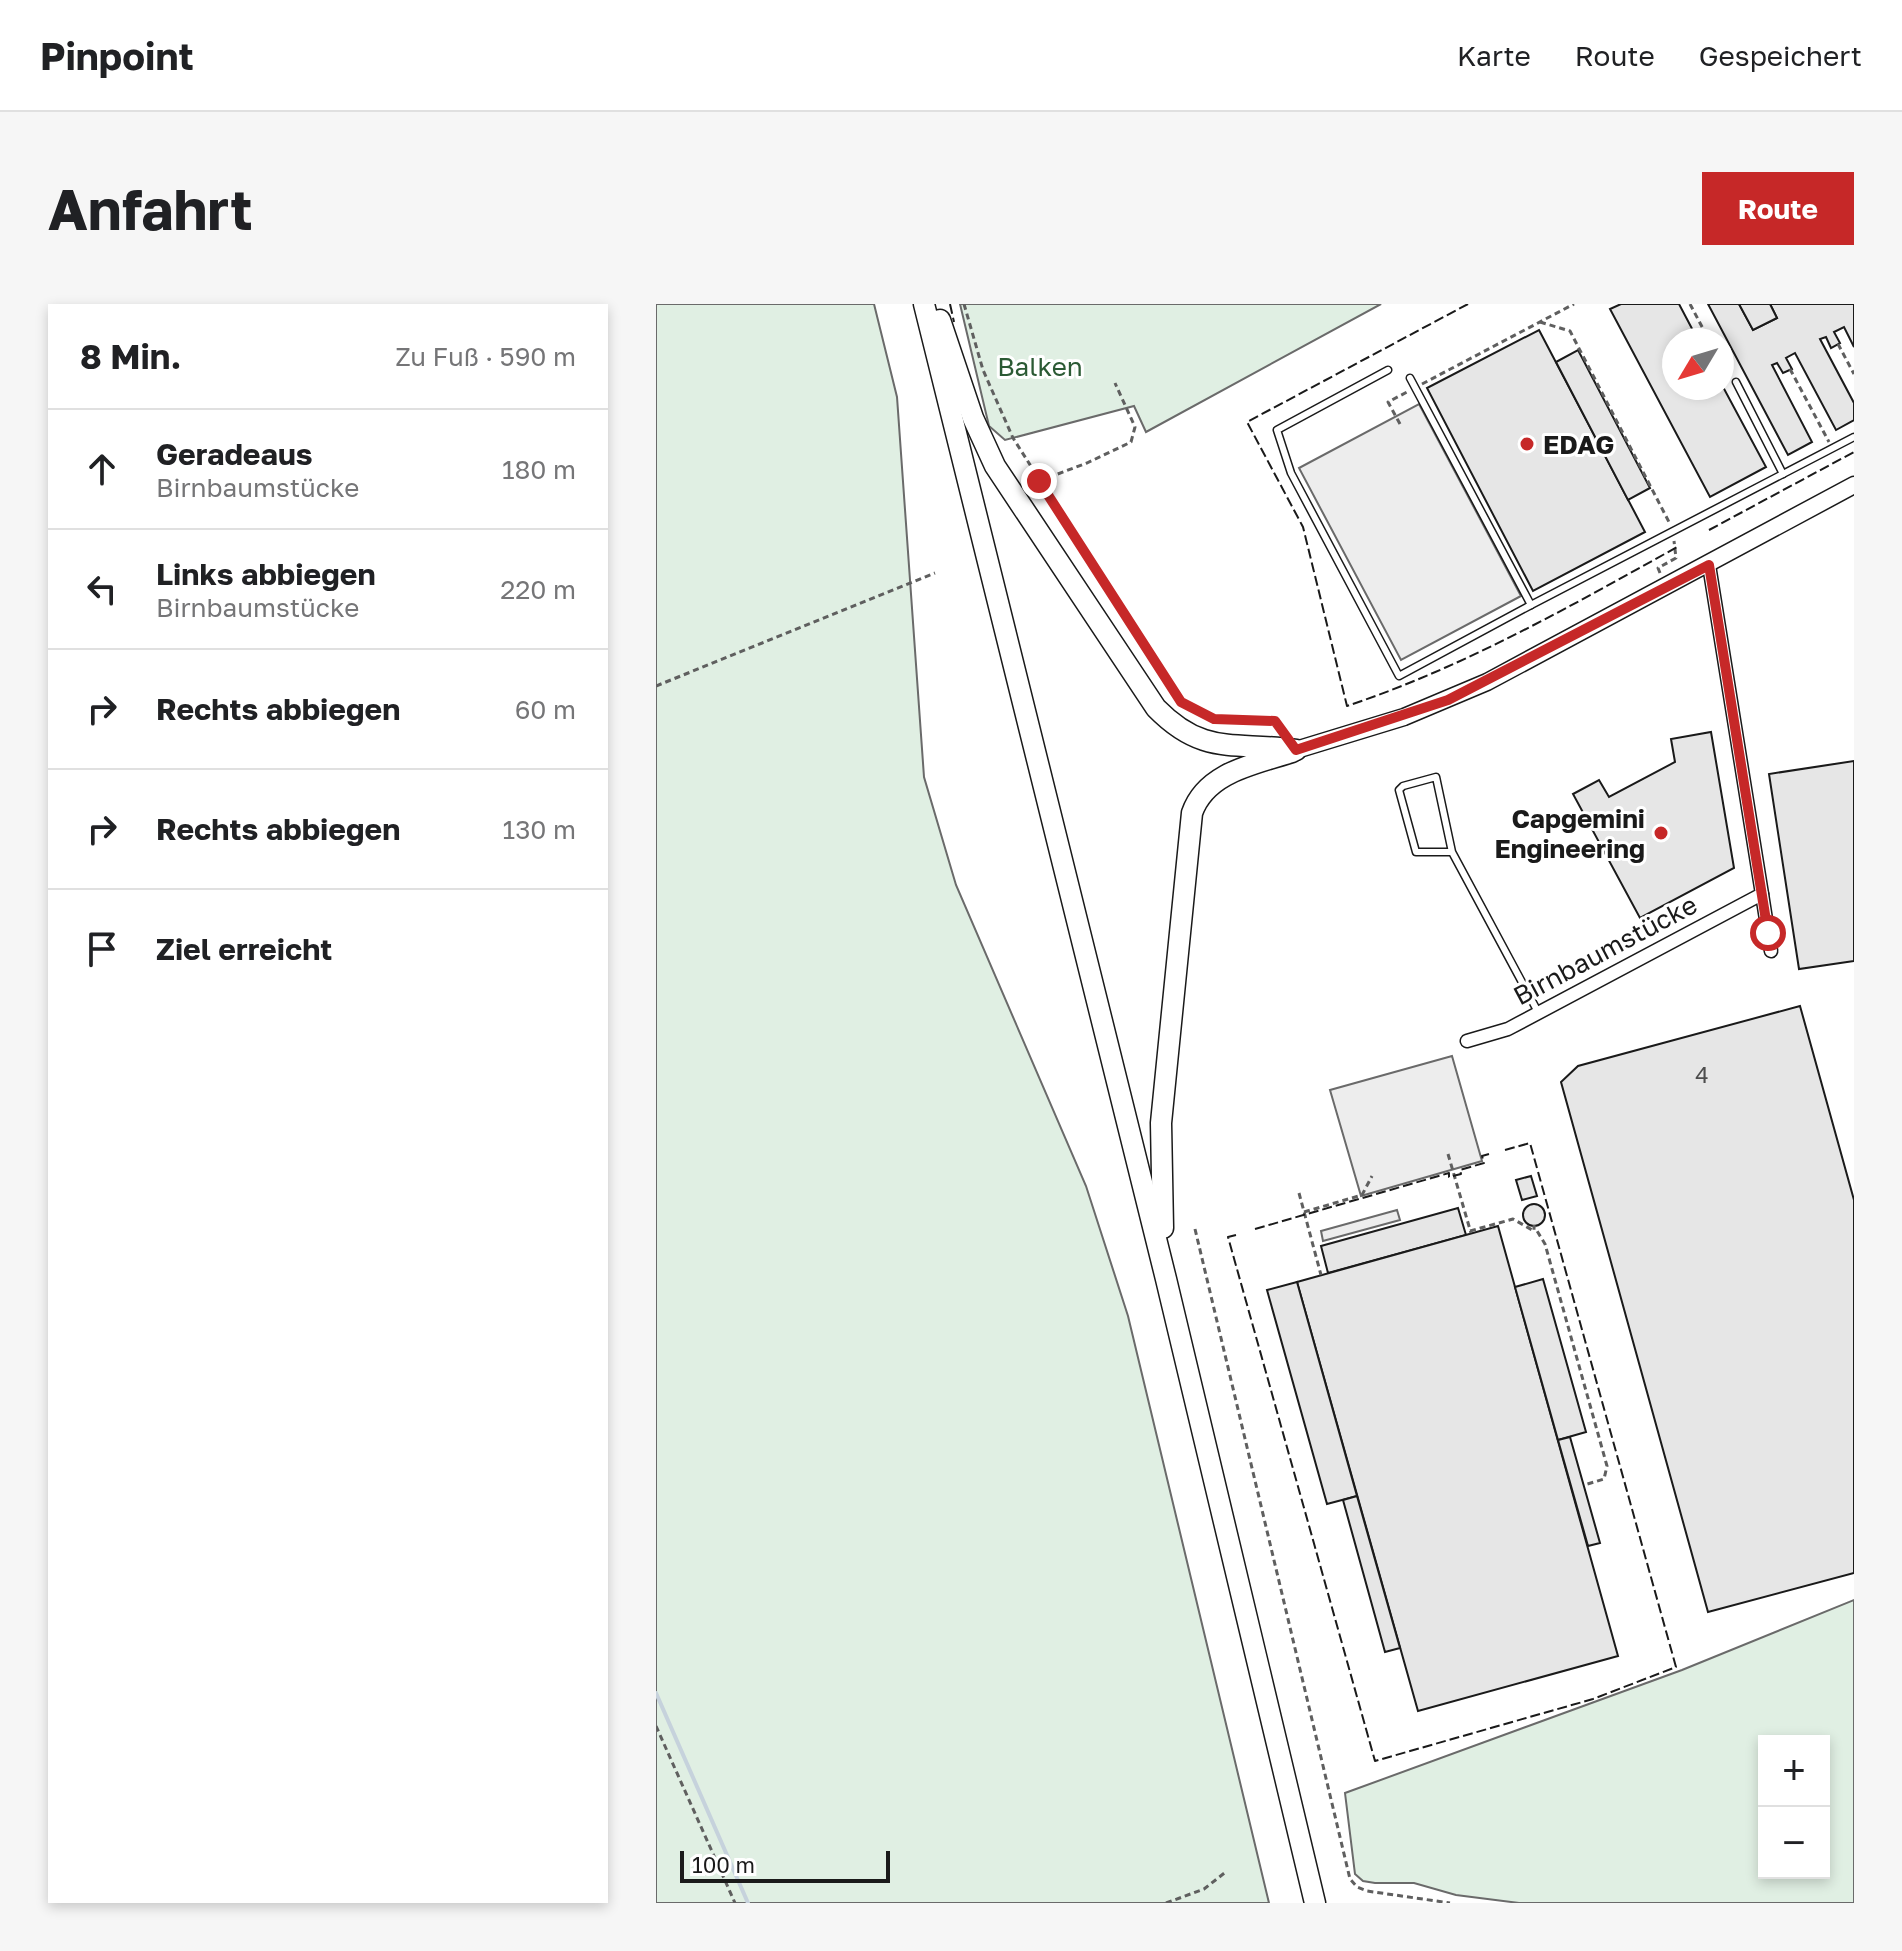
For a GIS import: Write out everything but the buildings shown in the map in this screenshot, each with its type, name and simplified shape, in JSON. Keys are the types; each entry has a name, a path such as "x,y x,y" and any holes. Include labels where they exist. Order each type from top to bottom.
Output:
{"main road":[{"path":"924,304 1166,1279 1315,1903"},
{"path":"935,304 973,418 995,466 1156,708 1178,729 1210,745 1258,745 1296,750"},
{"path":"1166,1279 1161,1123 1192,813 1201,792 1219,779 1296,750"}],"street":[{"path":"1296,750 1448,700 1668,587 1854,485"},
{"path":"1709,565 1771,951"},
{"name":"Birnbaumstücke","path":"1467,1041 1508,1029 1762,894"}],"lane":[{"path":"1388,370 1277,430 1291,473 1399,676 1671,530 1854,437"},
{"path":"1410,378 1531,605"},
{"path":"1734,384 1783,474"},
{"path":"1452,852 1416,852 1399,790 1403,786 1436,777 1452,852 1538,1012"}],"path":[{"path":"964,304 983,370 1013,438 1181,702 1214,719 1275,721 1296,750"},
{"path":"1400,424 1388,402 1574,304"},
{"path":"1690,304 1703,328"},
{"path":"1540,322 1570,331 1671,530 1676,558 1658,568 1668,587"},
{"path":"1838,344 1854,374"},
{"path":"1790,369 1832,449"},
{"path":"1039,481 1131,442 1135,427 1115,383"},
{"path":"656,686 935,573"},
{"path":"1448,1154 1470,1232 1513,1219 1534,1231 1534,1226 1545,1244 1607,1466 1604,1479 1584,1485"},
{"path":"1304,1212 1362,1195 1372,1176"},
{"path":"1299,1193 1321,1275"},
{"path":"1195,1229 1350,1879 1357,1887 1367,1891 1450,1903"},
{"path":"656,1726 735,1903"},
{"path":"1166,1903 1204,1889 1227,1871"}],"green space":[{"path":"656,304 874,304 897,397 924,777 956,885 1086,1186 1128,1316 1269,1903 656,1903"},
{"name":"Balken","path":"960,304 1381,304 1146,432 1134,406 1005,440 989,426"},
{"path":"1854,1600 1854,1903 1519,1903 1456,1895 1414,1883 1363,1881 1355,1874 1345,1793 1682,1670"}],"shaded area":[{"path":"1419,404 1521,596 1401,660 1299,468"},
{"path":"1452,1056 1482,1161 1361,1196 1330,1090"},
{"path":"1397,1210 1400,1220 1323,1241 1321,1231"}],"waterway":[{"path":"656,1693 748,1903"}],"fence":[{"path":"950,304 954,322"},
{"path":"1468,304 1247,422 1303,527 1347,706 1475,654 1679,546"},
{"path":"1709,530 1854,452"},
{"path":"1236,1235 1228,1237 1375,1761 1593,1699 1676,1667 1530,1143 1505,1150"},
{"path":"1255,1229 1449,1173 1449,1177 1461,1174 1460,1170 1484,1163 1482,1156 1489,1154"}],"place":[{"name":"EDAG","path":"1527,444"},
{"name":"Capgemini Engineering","path":"1661,833"}],"route":[{"path":"1039,481 1181,702 1214,719 1275,721 1296,750 1448,700 1709,565 1768,933"}]}
